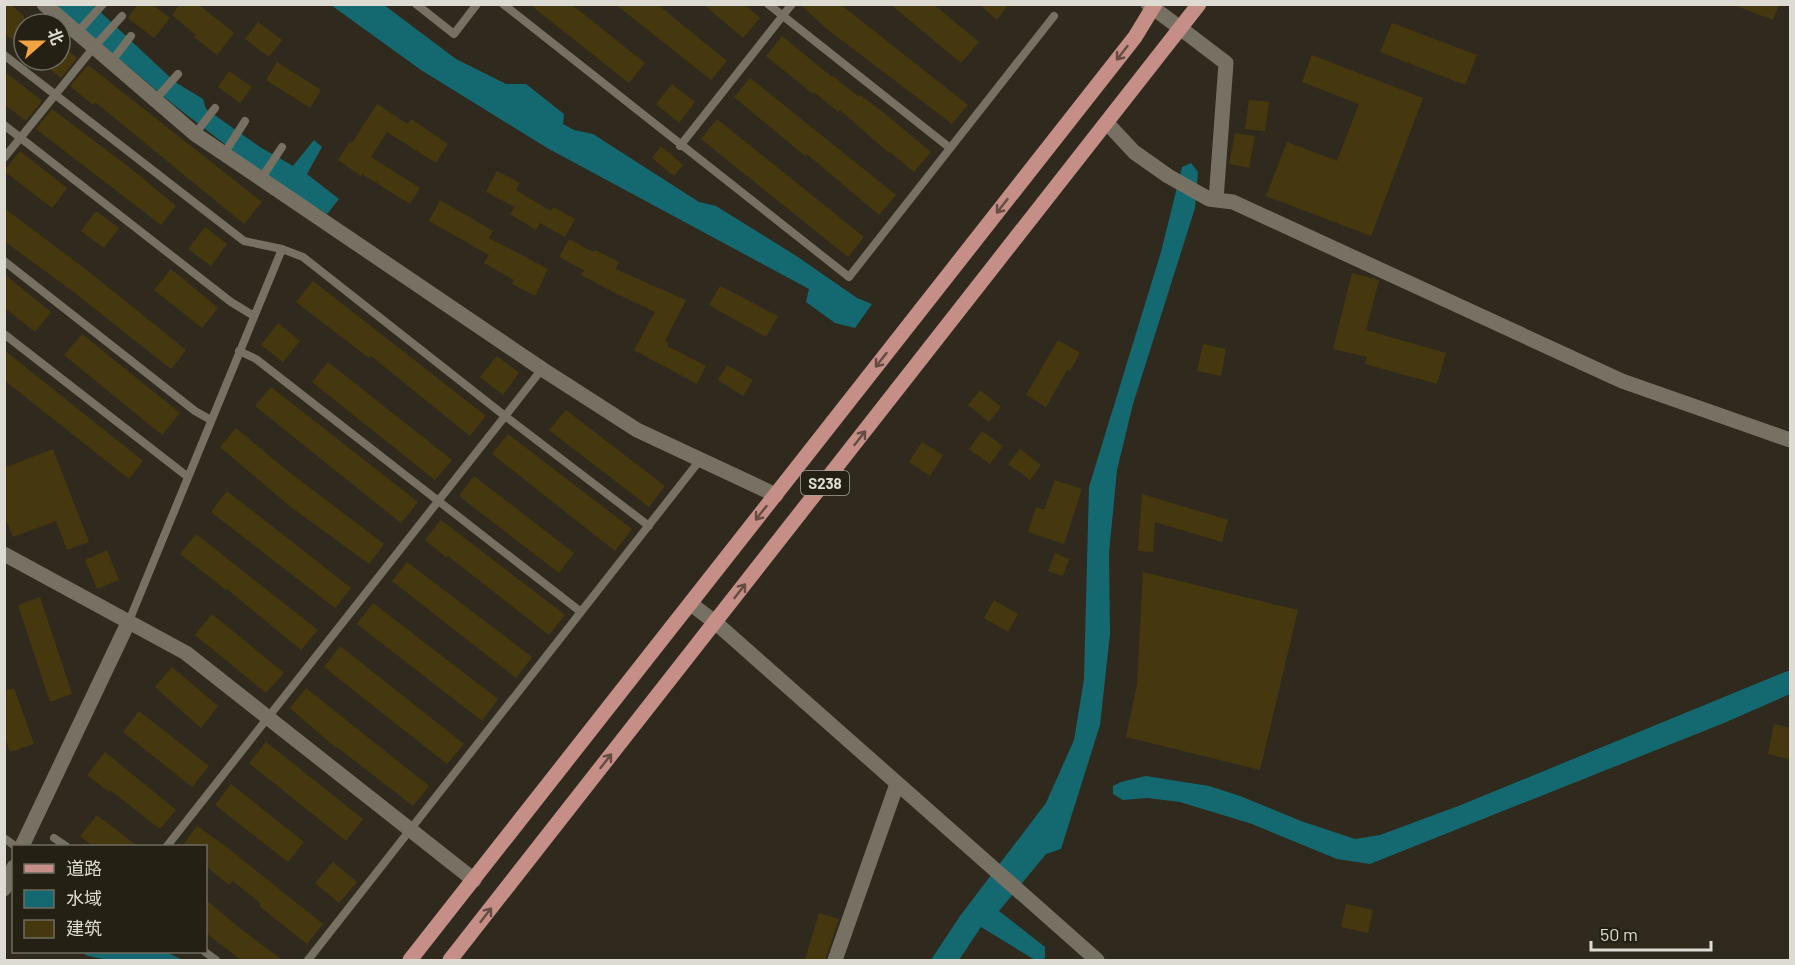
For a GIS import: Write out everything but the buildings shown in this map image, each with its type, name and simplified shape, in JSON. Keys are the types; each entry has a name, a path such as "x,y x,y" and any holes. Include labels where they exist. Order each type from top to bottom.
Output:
{"main road":[{"name":"S238","path":"450,960 1199,4"},
{"name":"S238","path":"410,960 1135,37 1152,6"}],"street":[{"path":"44,4 195,134 542,369 637,430 776,495"},
{"path":"1152,6 1226,63 1216,200"},
{"path":"1107,123 1134,152 1168,176 1209,199 1233,202 1622,381 1791,440"},
{"path":"4,554 186,653 474,880"},
{"path":"691,604 716,623 1096,960"},
{"path":"22,845 129,621"},
{"path":"835,960 897,784"},
{"path":"4,889 12,871"}],"lane":[{"path":"77,33 104,4"},
{"path":"416,4 454,34 477,4"},
{"path":"503,4 680,146 849,277 1054,16"},
{"path":"768,4 950,148"},
{"path":"680,146 792,4"},
{"path":"4,158 122,16"},
{"path":"111,62 131,36"},
{"path":"4,55 243,241 282,249 303,257 649,526"},
{"path":"155,100 178,74"},
{"path":"195,134 215,108"},
{"path":"224,154 245,121"},
{"path":"4,125 231,302 254,316"},
{"path":"261,179 282,147"},
{"path":"129,621 282,249"},
{"path":"4,261 195,411 211,420"},
{"path":"4,334 188,477"},
{"path":"239,351 256,359 581,612"},
{"path":"168,845 542,369"},
{"path":"309,960 700,460"},
{"path":"54,838 64,845"}],"water":[{"path":"55,5 93,5 175,82 203,99 206,109 260,147 293,166 314,140 322,147 307,174 339,199 327,214 270,179 174,105 72,19 72,12 63,12"},
{"path":"331,5 384,5 456,59 506,84 526,84 564,114 563,124 574,130 593,134 699,202 716,206 798,257 857,298 872,304 855,328 835,323 806,302 809,289 549,149 421,70"},
{"path":"1191,163 1198,172 1195,208 1133,404 1117,470 1109,553 1110,634 1100,725 1061,849 1046,854 999,911 1045,947 1045,958 1035,960 981,927 959,960 931,960 960,916 1046,803 1074,740 1084,679 1089,487 1161,252 1182,167"},
{"path":"1790,670 1790,694 1724,723 1370,864 1337,859 1252,824 1180,802 1147,798 1123,800 1113,794 1113,786 1146,776 1209,786 1355,839 1380,835 1461,805"},
{"path":"83,953 168,953 183,960 103,960"}]}
